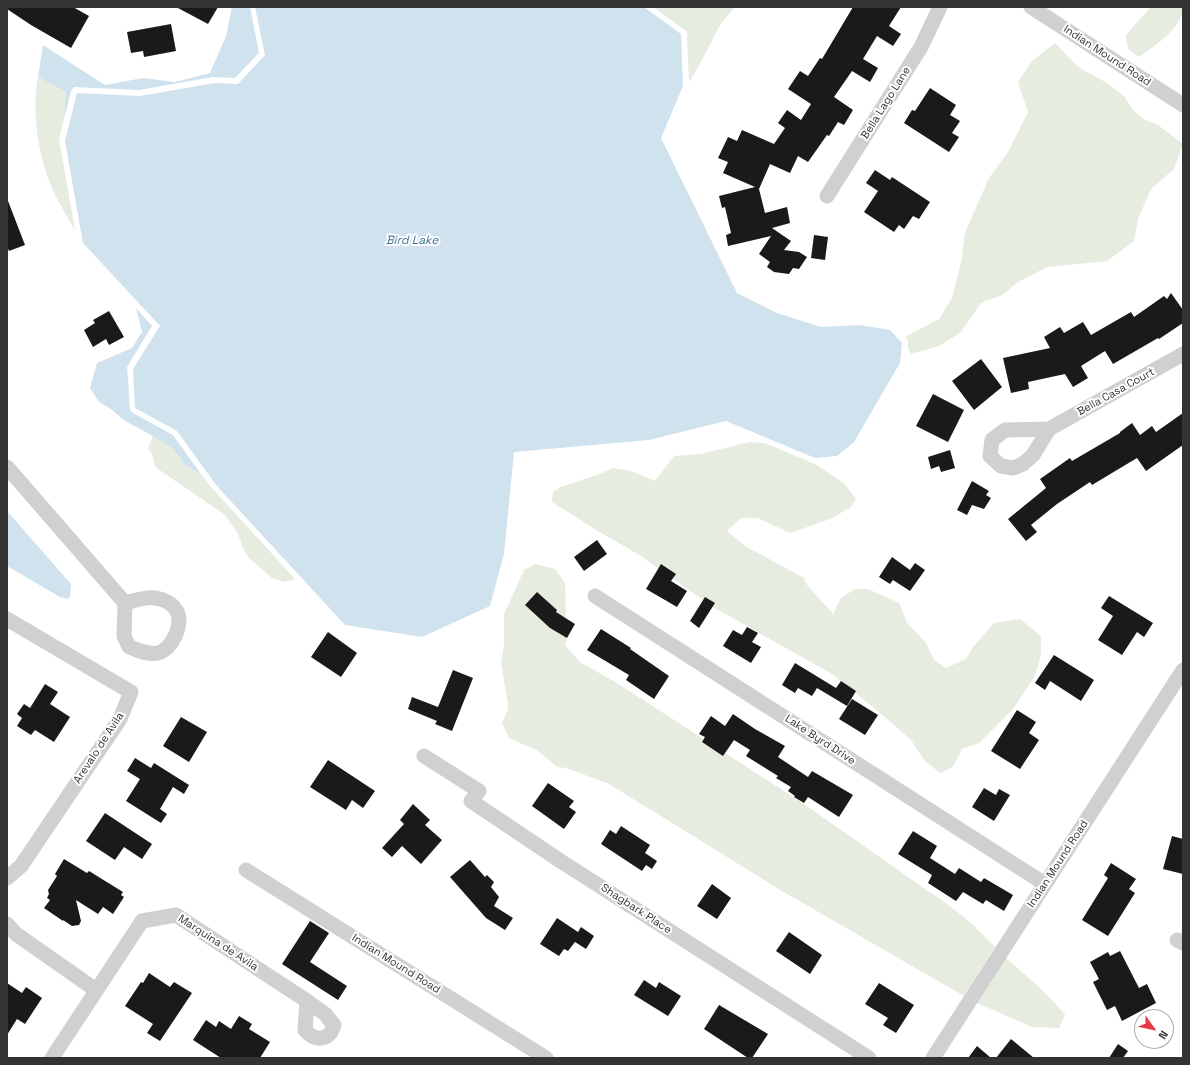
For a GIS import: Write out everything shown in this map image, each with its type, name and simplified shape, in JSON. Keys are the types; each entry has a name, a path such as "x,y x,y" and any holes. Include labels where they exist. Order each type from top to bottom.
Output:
{"street":[{"name":"Bella Lago Lane","path":"827,196 921,47 940,7"},
{"name":"Indian Mound Road","path":"1031,7 1183,105"},
{"name":"Bella Casa Court","path":"1049,429 1183,354"},
{"path":"7,467 125,603"},
{"name":"Lake Byrd Drive","path":"595,596 1045,884"},
{"name":"Arevalo de Avila","path":"7,619 131,692 120,719 21,866 7,878"},
{"name":"Indian Mound Road","path":"933,1058 1183,670"},
{"name":"Shagbark Place","path":"424,756 479,790 471,802 868,1058"},
{"name":"Indian Mound Road","path":"246,870 546,1058"},
{"name":"Marquina de Avila","path":"52,1058 142,921 176,915 307,1001"},
{"path":"7,924 16,934 96,990"}],"shaded area":[{"path":"653,7 735,7 720,25 689,82 686,31"},
{"path":"1151,7 1183,7 1182,15 1167,36 1139,57 1132,53 1129,49 1126,35"},
{"path":"1055,43 1078,67 1107,83 1125,97 1132,109 1143,119 1158,125 1183,144 1174,169 1151,189 1138,219 1134,241 1107,261 1047,267 1018,282 1002,295 981,303 960,333 939,346 911,354 908,348 908,340 905,337 939,319 952,298 961,263 965,233 989,178 1008,152 1028,112 1018,82 1032,61"},
{"path":"38,77 66,92 64,119 59,139 75,230 55,194 40,149 36,125 35,100"},
{"path":"153,436 175,449 184,464 201,474 211,487 295,579 284,582 272,578 249,558 243,548 238,534 225,515 155,467 152,454 148,449"},
{"path":"749,442 765,443 815,464 844,483 856,499 851,507 830,519 790,533 758,518 741,518 727,531 745,546 804,578 807,585 835,616 834,612 841,598 855,589 868,589 899,603 907,623 926,643 934,660 946,668 966,659 973,647 994,623 1020,619 1041,636 1041,655 1035,676 1013,709 979,743 962,749 953,767 940,773 924,760 911,740 832,674 713,607 641,556 552,502 553,492 561,487 613,468 631,471 655,481 674,456 701,454"},
{"path":"535,564 555,569 565,583 566,617 562,629 567,638 565,645 580,662 617,683 804,804 946,903 972,924 995,947 964,996 782,891 609,784 566,768 557,767 538,751 509,738 502,723 508,709 501,663 504,645 504,614 524,570"},
{"path":"1006,958 1038,986 1065,1014 1059,1028 1032,1027 977,1003"}],"water":[{"path":"232,7 250,7 259,53 235,78 213,77 139,90 74,87 71,91 64,119 66,92 38,77 43,45 105,85 143,78 175,82 210,73 226,36"},
{"name":"Bird Lake","path":"255,7 644,7 681,34 683,86 661,138 737,293 777,313 821,327 860,325 890,330 902,343 900,363 854,442 837,456 815,458 726,421 649,440 514,452 504,554 490,606 422,637 345,625 216,485 177,431 135,408 133,369 160,326 83,243 65,141 77,93 140,96 215,83 238,84 265,55"},
{"path":"136,308 152,326 127,367 130,410 173,435 201,474 184,464 174,449 125,421 111,409 99,402 90,388 97,363 132,348 142,332"},
{"path":"7,511 71,584 70,596 68,599 60,597 7,566"}],"building":[{"path":"7,7 73,7 89,16 71,48 31,25 7,9"},
{"path":"176,7 218,7 208,24"},
{"path":"853,7 901,7 889,26 901,34 893,46 877,36 863,59 878,68 870,82 852,71 834,97 853,110 844,125 838,122 808,162 798,156 790,173 770,164 759,189 765,213 787,207 790,223 772,228 791,241 784,250 799,252 807,257 799,269 793,268 789,274 774,272 767,267 770,262 759,254 771,236 728,246 726,235 731,233 725,207 722,208 719,196 755,187 723,173 728,162 718,158 728,137 737,141 742,130 774,144 785,128 778,123 787,110 801,120 811,104 788,89 800,71 808,76 820,58 822,59"},
{"path":"171,24 176,51 144,57 143,51 131,53 127,32"},
{"path":"930,88 956,105 950,115 960,121 952,133 959,137 949,152 904,123 912,110 915,111"},
{"path":"875,170 890,180 892,177 930,202 919,219 913,216 904,229 899,225 894,232 864,212 878,191 866,183"},
{"path":"7,201 25,245 9,251 7,246"},
{"path":"814,235 828,237 825,260 811,258"},
{"path":"1171,293 1183,310 1183,323 1159,339 1158,338 1113,364 1105,351 1081,366 1088,378 1073,387 1065,374 1028,382 1029,389 1011,393 1003,358 1050,348 1044,337 1060,327 1064,333 1083,322 1091,335 1131,312 1134,317 1164,296 1167,299"},
{"path":"109,311 124,337 109,345 106,339 93,347 84,330 95,323 93,320"},
{"path":"981,359 1002,387 974,410 952,381"},
{"path":"933,394 964,410 948,442 916,426"},
{"path":"1183,413 1183,445 1146,471 1137,458 1092,485 1090,482 1057,504 1031,525 1037,532 1026,541 1008,519 1046,488 1040,479 1070,458 1072,461 1120,433 1132,423 1140,435 1152,426 1156,432"},
{"path":"950,450 955,468 941,472 939,466 931,469 928,457"},
{"path":"972,481 989,491 986,495 991,498 984,509 972,505 967,515 957,510"},
{"path":"597,540 607,554 584,571 574,557"},
{"path":"892,557 910,570 915,563 925,570 910,591 893,580 890,584 879,577"},
{"path":"661,564 676,574 671,581 687,591 677,607 646,589"},
{"path":"537,592 557,610 556,612 575,624 567,638 550,628 525,605"},
{"path":"1109,596 1153,623 1144,637 1137,632 1122,655 1098,640 1113,616 1101,608"},
{"path":"705,597 715,603 699,628 690,621"},
{"path":"747,627 758,633 752,642 761,647 751,663 723,646 733,630 742,635"},
{"path":"601,629 631,648 630,649 669,676 654,699 626,680 629,675 587,650"},
{"path":"328,632 357,653 341,677 311,657"},
{"path":"1054,655 1094,680 1081,701 1050,681 1045,690 1035,683"},
{"path":"795,663 836,688 841,681 856,691 847,706 817,688 812,696 798,688 795,693 782,685"},
{"path":"453,670 473,678 452,731 435,724 437,721 408,709 412,697 438,707"},
{"path":"45,684 58,692 50,704 70,717 54,742 35,730 31,735 17,726 22,718 17,714 24,704 30,708"},
{"path":"852,699 878,715 865,735 839,719"},
{"path":"1017,710 1036,722 1029,733 1039,740 1020,769 991,751"},
{"path":"733,714 755,729 785,746 778,757 808,777 812,771 853,795 839,817 808,797 804,803 794,797 795,796 788,791 791,787 776,778 778,776 746,756 750,750 734,740 723,756 702,742 705,737 699,734 711,716 725,726"},
{"path":"181,717 207,732 189,762 163,746"},
{"path":"135,758 151,768 154,763 189,785 184,794 173,787 160,809 167,814 161,823 126,801 140,779 127,771"},
{"path":"328,760 375,791 363,808 352,800 346,810 310,787"},
{"path":"548,783 574,801 569,807 576,812 564,829 532,806"},
{"path":"984,788 996,795 999,789 1010,795 994,821 972,807"},
{"path":"413,804 430,820 425,825 442,840 421,864 402,846 392,857 382,848 404,824 400,820"},
{"path":"105,813 152,844 142,859 124,847 115,860 86,841"},
{"path":"621,826 650,845 645,853 657,861 652,869 646,865 642,871 601,844 610,830 616,834"},
{"path":"913,831 937,846 930,858 955,874 959,868 981,882 984,878 1013,895 1004,911 986,900 983,904 963,892 956,901 928,883 932,875 898,854"},
{"path":"1172,836 1183,839 1183,874 1163,869"},
{"path":"64,859 87,873 89,871 123,892 121,895 124,897 113,914 103,907 98,914 76,900 81,921 79,925 72,926 44,908 50,900 47,898 49,894 48,890 57,876 55,874"},
{"path":"470,860 485,877 487,875 494,882 491,887 499,897 494,906 513,918 505,930 486,918 450,877"},
{"path":"1111,863 1136,879 1129,889 1135,893 1108,936 1082,920 1108,878 1104,875"},
{"path":"712,884 731,898 717,919 697,906"},
{"path":"557,918 578,932 581,927 594,936 586,949 575,942 568,951 564,949 559,956 540,944"},
{"path":"310,921 329,933 310,962 347,986 338,1000 282,964"},
{"path":"789,932 822,955 810,974 776,951"},
{"path":"1120,951 1139,988 1147,984 1156,1003 1145,1009 1134,1009 1134,1015 1122,1021 1115,1006 1107,1010 1093,982 1099,979 1090,962 1108,952 1110,956"},
{"path":"149,973 170,987 174,982 192,993 160,1041 147,1033 153,1024 125,1006"},
{"path":"644,980 656,988 659,982 681,996 668,1016 634,995"},
{"path":"7,983 22,993 26,987 42,998 25,1024 17,1019 7,1035"},
{"path":"879,983 914,1005 896,1033 883,1025 888,1018 865,1004"},
{"path":"719,1005 768,1034 752,1058 748,1058 704,1029"},
{"path":"239,1016 252,1024 249,1029 270,1042 260,1058 221,1058 193,1040 206,1020 216,1027 219,1021 231,1029"},
{"path":"1011,1039 1034,1058 996,1058"},
{"path":"1118,1044 1128,1051 1123,1058 1109,1058"},
{"path":"977,1046 991,1058 968,1058"}]}
